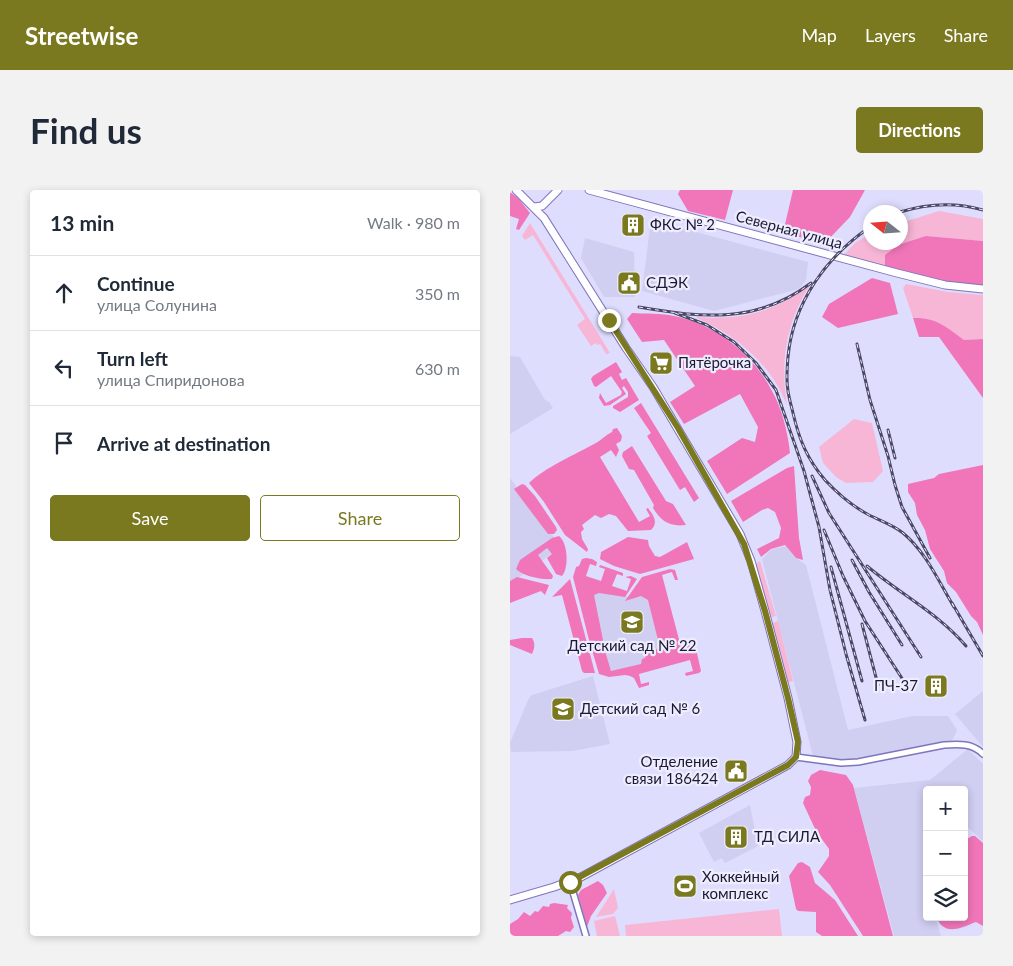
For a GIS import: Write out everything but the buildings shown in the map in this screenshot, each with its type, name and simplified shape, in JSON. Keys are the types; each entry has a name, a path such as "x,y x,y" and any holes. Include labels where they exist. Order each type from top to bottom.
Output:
{"street":[{"path":"510,900 570,882 788,765 796,757 798,742 751,561 740,534 658,395 543,216 516,190"},
{"path":"543,216 551,190"},
{"path":"534,207 542,206 558,190"},
{"name":"Северная улица","path":"589,190 897,273 945,285 983,289"},
{"path":"796,757 840,763 858,762 958,744 971,746 983,754"},
{"path":"570,882 586,936"}],"shaded area":[{"path":"680,190 733,190 725,220 688,211 678,194"},
{"path":"793,190 865,190 850,217 825,243 783,233"},
{"path":"510,192 518,198 530,213 519,230 516,229 519,219 510,216"},
{"path":"939,211 983,219 983,241 926,236 885,269 842,257 855,243 863,238 863,250 908,250 908,221"},
{"path":"651,220 808,262 806,280 799,289 714,311 642,291"},
{"path":"530,223 610,353 606,354 600,344 597,345 596,343 591,346 577,325 585,319 533,235 525,240 522,236"},
{"path":"926,236 983,241 983,285 942,282 885,269 885,255 892,250 908,250 908,242"},
{"path":"585,238 634,252 635,297 604,297 581,258"},
{"path":"872,278 890,283 898,314 838,328 822,317 829,304"},
{"path":"811,284 796,312 787,342 784,373 787,405 771,376 750,352 724,332 695,317 728,317 756,313 783,302"},
{"path":"906,284 948,292 983,295 983,339 964,340 935,321 913,318 903,288"},
{"path":"632,313 664,314 689,320 718,333 743,353 764,377 776,398 784,421 790,453 727,494 707,461 742,438 755,442 758,427 740,394 684,424 670,402 695,386 664,340 642,342 627,319"},
{"path":"913,318 935,321 964,340 983,339 983,398 939,337 919,337"},
{"path":"510,356 520,357 545,400 553,408 510,434"},
{"path":"616,362 622,372 619,374 622,380 626,378 639,400 620,412 613,408 613,406 628,397 628,392 624,386 622,388 626,394 610,405 604,406 599,398 600,393 606,403 621,395 622,392 611,376 596,387 591,379"},
{"path":"641,403 699,498 694,502 685,487 680,490 647,436 651,433 634,408"},
{"path":"854,419 872,423 883,471 873,482 846,483 836,477 823,463 819,447"},
{"path":"617,428 622,436 621,441 616,444 619,450 616,457 611,450 600,457 639,522 650,516 646,509 648,508 652,513 655,524 651,530 628,531 616,516 609,514 601,518 595,515 582,525 584,529 581,532 582,539 588,549 587,552 565,535 544,502 529,483 543,472 596,443 612,432 613,429"},
{"path":"632,446 666,501 673,504 686,525 670,524 662,520 656,513 653,508 654,505 634,470 629,469 622,456 623,452"},
{"path":"983,465 983,635 977,622 956,592 947,583 944,571 930,549 925,530 917,515 915,503 908,492 908,484 934,478 939,474"},
{"path":"794,466 799,538 803,560 796,558 785,545 771,549 761,557 757,549 779,538 781,528 775,512 768,508 743,522 731,501 787,468"},
{"path":"510,478 561,547 510,584"},
{"path":"522,484 535,496 556,527 557,530 554,534 548,534 514,489"},
{"path":"559,536 566,550 566,567 562,576 556,574 547,558 552,554 547,548 538,555 553,576 552,579 532,577 516,569 520,560 552,538"},
{"path":"628,537 648,540 655,556 660,557 687,542 694,559 640,574 614,566 600,559 601,552"},
{"path":"785,546 796,558 806,565 848,730 912,716 948,716 957,730 952,741 846,760 830,760 813,756 762,559 771,550"},
{"path":"586,558 597,562 596,566 590,564 586,576 601,581 605,569 599,567 600,565 623,573 623,576 617,574 612,586 627,591 631,579 625,577 631,576 637,579 625,597 599,593 594,595 604,645 593,649 590,644 573,577 576,567 579,566 582,559"},
{"path":"760,561 776,616 769,618 754,565"},
{"path":"670,569 675,570 678,580 675,580 672,572 662,575 681,647 692,644 691,640 694,640 701,671 686,676 685,673 693,671 690,660 639,674 641,684 649,682 649,685 639,688 634,678 630,676 609,677 599,674 592,650 604,648 611,671 641,664 646,652 660,648 648,600 641,596 625,601 642,577"},
{"path":"517,577 549,585 545,595 541,591 510,603 510,581"},
{"path":"570,579 595,673 584,673 582,671 562,595 552,597"},
{"name":"Детский сад № 22","path":"641,581 676,656 609,676 592,595 599,590 630,597"},
{"path":"778,621 793,681 785,683 770,624"},
{"path":"532,638 534,648 532,654 510,645 510,640"},
{"name":"Детский сад № 6","path":"593,676 610,744 573,751 511,752 510,743 532,695"},
{"path":"983,691 983,747 955,714"},
{"path":"968,749 983,764 983,841 968,828 968,786 923,786 923,921 936,921 941,936 894,936 854,788 930,780"},
{"path":"820,770 846,775 853,785 893,936 863,936 830,885 818,872 829,856 829,849 816,831 803,803 805,797 810,795 811,787 808,781 811,775"},
{"path":"750,805 758,846 725,863 722,858 714,862 699,833"},
{"path":"975,836 983,843 983,926 976,922 958,929 948,929 939,921 968,921 968,838"},
{"path":"802,862 810,867 815,883 835,900 858,936 822,936 816,932 816,912 798,911 796,909 789,876 798,863"},
{"path":"598,881 603,885 607,893 591,916 587,927 578,895 581,890"},
{"path":"614,889 618,908 613,914 596,917"},
{"path":"550,904 568,905 567,908 572,913 571,918 574,927 570,932 566,931 558,936 510,936 510,924 524,912 530,916 535,911 538,912 543,906 549,907"},
{"path":"779,909 782,936 626,936 625,925"},
{"path":"615,916 620,936 597,936 594,921"}],"railway":[{"path":"908,210 941,205 973,207 983,210"},
{"path":"863,232 839,252 826,267 814,283 797,318 791,337 788,357 787,387 789,399 801,440 825,480 851,504 903,533 919,549 954,607"},
{"path":"639,307 685,314 728,315 770,306 791,296 811,283"},
{"path":"675,313 707,325 734,342 756,363 776,390 804,471 819,527 830,590 865,720"},
{"path":"857,344 870,400 902,507 930,558"},
{"path":"888,430 895,458"},
{"path":"812,476 829,513 921,657"},
{"path":"824,530 843,576 865,621 907,686"},
{"path":"852,560 869,592 902,645"},
{"path":"867,566 931,614 966,646"},
{"path":"831,567 862,681"},
{"path":"952,603 983,656"},
{"path":"862,624 878,685"}],"place":[{"name":"ФКС № 2","path":"633,225"},
{"name":"СДЭК","path":"629,283"},
{"name":"Пятёрочка","path":"661,363"},
{"name":"Детский сад № 22","path":"632,622"},
{"name":"ПЧ-37","path":"936,686"},
{"name":"Детский сад № 6","path":"563,709"},
{"name":"Отделение связи 186424","path":"736,771"},
{"name":"ТД СИЛА","path":"736,837"},
{"name":"Хоккейный комплекс","path":"685,886"}],"route":[{"path":"570,882 788,765 793,762 798,751 798,742 788,698 765,611 751,561 740,534 653,387 609,320"}]}
